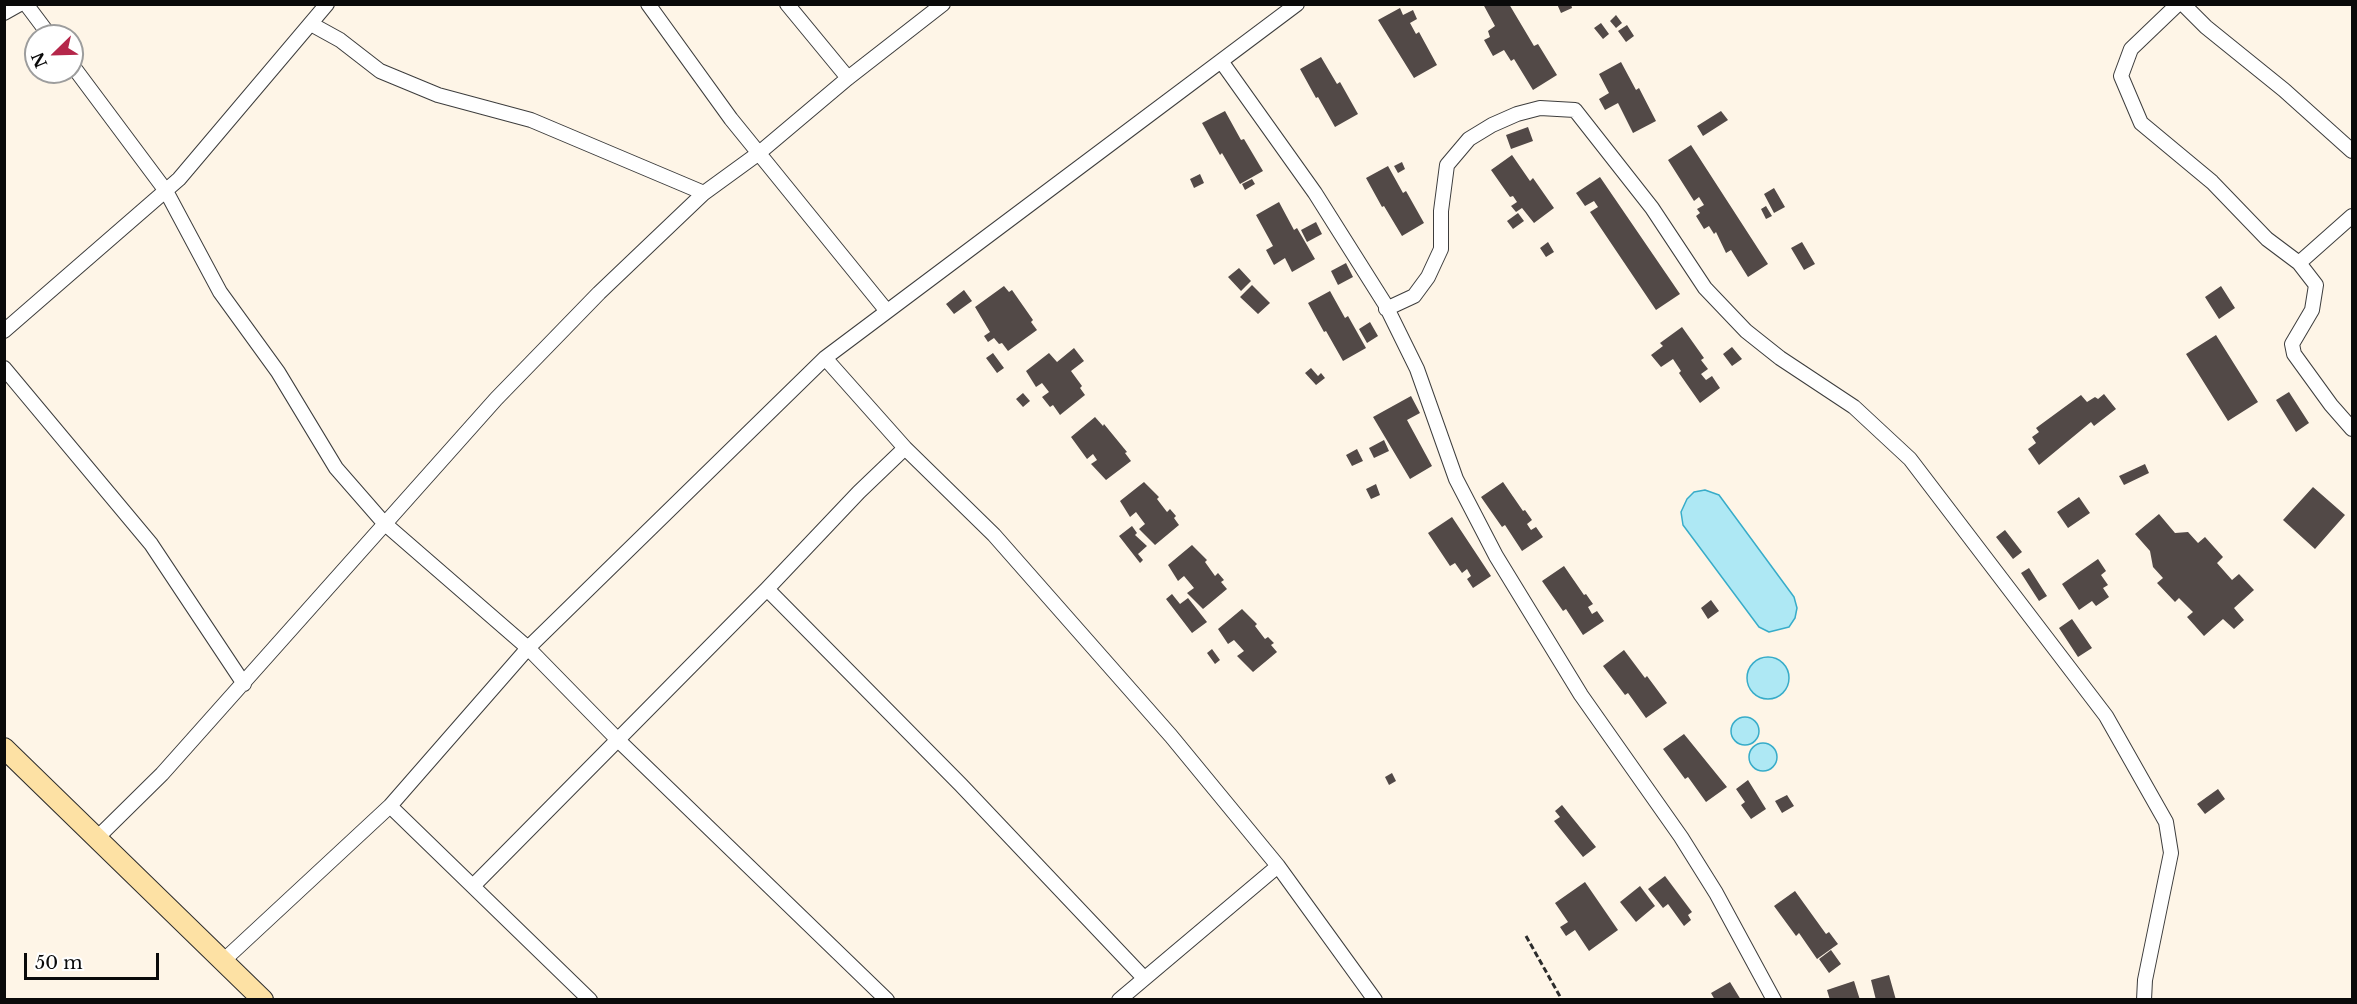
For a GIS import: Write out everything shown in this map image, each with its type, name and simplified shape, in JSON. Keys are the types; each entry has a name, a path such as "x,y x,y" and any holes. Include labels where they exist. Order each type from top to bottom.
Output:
{"main road":[{"path":"4,748 263,999"}],"street":[{"path":"4,12 20,4"},
{"path":"26,4 41,24"},
{"path":"4,331 179,179 327,4"},
{"path":"648,4 731,119 886,310"},
{"path":"787,4 848,78"},
{"path":"97,838 162,774 503,391 599,293 704,193 759,153 848,78 943,4"},
{"path":"223,961 390,806 528,648 825,358 886,310 1297,4"},
{"path":"2178,4 2131,49 2121,76 2141,123 2212,182 2267,239 2299,263 2316,285 2312,310 2292,344 2294,354 2331,405 2352,429"},
{"path":"2183,4 2206,27 2284,90 2352,151"},
{"path":"311,24 340,40 390,75 438,95 531,120 704,193"},
{"path":"1221,61 1315,193 1386,309 1417,369 1456,479 1496,556 1581,695 1681,837 1716,893 1774,999"},
{"path":"84,81 166,191 220,292 278,372 336,468 384,523 528,648 618,740 887,999"},
{"path":"1386,309 1414,296 1428,277 1441,249 1441,211 1447,165 1469,139 1517,114 1540,108 1575,110 1652,208 1705,288 1746,331 1780,358 1854,407 1910,459 2106,716 2166,822 2171,853 2145,980 2144,999"},
{"path":"2299,263 2352,216"},
{"path":"825,358 905,448 994,535 1171,736 1278,866 1375,999"},
{"path":"4,368 152,544 244,684"},
{"path":"473,886 767,589 859,492 905,448"},
{"path":"767,589 961,785 1144,978"},
{"path":"390,806 590,999"},
{"path":"1124,998 1144,978 1278,866"}],"path":[{"path":"1526,936 1562,999"}],"water":[{"path":"1705,490 1719,495 1794,597 1797,608 1795,618 1789,627 1769,632 1759,627 1683,525 1681,512 1687,499 1694,492"},
{"path":"1768,657 1783,663 1789,678 1783,693 1768,699 1753,693 1747,678 1753,663"},
{"path":"1745,717 1755,721 1759,731 1755,741 1745,745 1735,741 1731,731 1735,721"},
{"path":"1763,743 1773,747 1777,757 1773,767 1763,771 1753,767 1749,757 1753,747"}],"building":[{"path":"1483,4 1509,4 1534,46 1538,44 1557,75 1533,90 1514,59 1511,61 1504,50 1493,56 1484,40 1490,37 1488,31 1495,26"},
{"path":"1557,4 1571,4 1572,8 1561,13"},
{"path":"1400,8 1403,15 1413,10 1417,19 1410,23 1416,34 1419,32 1437,65 1414,78 1378,20"},
{"path":"1616,15 1622,23 1616,28 1610,21"},
{"path":"1601,23 1609,34 1603,39 1594,28"},
{"path":"1627,25 1634,36 1626,42 1618,31"},
{"path":"1321,57 1337,84 1340,82 1358,114 1335,127 1300,69"},
{"path":"1621,62 1636,90 1639,88 1656,121 1633,133 1618,103 1605,110 1599,99 1609,93 1599,74"},
{"path":"1225,111 1241,140 1244,139 1263,171 1240,184 1202,123"},
{"path":"1721,111 1728,120 1703,136 1697,126"},
{"path":"1528,127 1533,141 1511,149 1506,135"},
{"path":"1691,145 1768,264 1748,277 1731,250 1726,253 1716,232 1714,234 1709,226 1704,229 1696,216 1700,213 1697,209 1704,205 1699,197 1694,201 1668,160"},
{"path":"1512,155 1530,181 1533,178 1554,208 1534,223 1522,208 1516,212 1511,206 1517,202 1513,196 1510,197 1491,170"},
{"path":"1402,162 1405,169 1398,173 1394,166"},
{"path":"1388,166 1403,193 1406,191 1424,223 1402,236 1366,178"},
{"path":"1200,174 1204,183 1194,188 1190,179"},
{"path":"1600,177 1680,294 1656,310 1590,212 1598,207 1594,201 1585,206 1576,193"},
{"path":"1252,179 1255,184 1245,190 1242,184"},
{"path":"1774,188 1785,207 1774,213 1764,194"},
{"path":"1279,202 1294,230 1297,228 1315,259 1292,272 1285,258 1274,265 1266,250 1273,246 1256,215"},
{"path":"1766,206 1772,216 1766,219 1761,209"},
{"path":"1518,213 1524,221 1513,229 1507,221"},
{"path":"1316,222 1322,234 1307,242 1301,230"},
{"path":"1548,242 1554,252 1546,257 1540,248"},
{"path":"1802,242 1815,264 1804,270 1791,248"},
{"path":"1346,263 1353,277 1338,285 1331,271"},
{"path":"1239,268 1251,281 1241,291 1228,277"},
{"path":"1252,285 1270,303 1258,314 1240,297"},
{"path":"1004,286 1009,292 1012,290 1033,320 1031,322 1037,330 1008,351 994,338 988,342 984,336 990,332 975,307"},
{"path":"2221,286 2235,308 2219,319 2205,297"},
{"path":"964,290 972,301 954,314 946,304"},
{"path":"1330,291 1345,318 1348,316 1366,348 1343,361 1308,303"},
{"path":"1370,322 1378,336 1367,343 1359,329"},
{"path":"1682,327 1704,358 1701,360 1708,369 1701,374 1706,380 1712,376 1720,388 1700,403 1679,373 1681,371 1673,359 1661,367 1651,355 1663,346 1660,343"},
{"path":"2216,335 2258,402 2228,421 2186,354"},
{"path":"1732,347 1742,359 1732,366 1723,354"},
{"path":"1074,348 1084,361 1071,371 1082,386 1080,388 1085,395 1060,415 1053,405 1050,407 1042,397 1049,392 1042,383 1036,387 1026,371 1049,353 1057,362"},
{"path":"993,353 1004,368 997,373 986,358"},
{"path":"1311,368 1318,376 1321,373 1325,378 1316,385 1305,373"},
{"path":"2289,392 2309,423 2296,432 2276,400"},
{"path":"1023,393 1030,401 1023,407 1016,399"},
{"path":"2104,394 2116,409 2094,426 2091,422 2039,465 2028,449 2036,443 2032,437 2039,432 2036,428 2081,395 2087,402 2095,397 2098,399"},
{"path":"1411,396 1420,413 1407,420 1432,466 1410,479 1373,417"},
{"path":"1095,417 1103,426 1104,424 1127,452 1125,453 1131,461 1106,480 1091,464 1097,460 1093,454 1087,459 1071,437"},
{"path":"1384,440 1389,451 1374,458 1369,448"},
{"path":"1357,449 1363,461 1352,466 1346,455"},
{"path":"2145,464 2149,473 2124,485 2119,476"},
{"path":"1144,482 1159,497 1157,499 1167,512 1170,509 1176,516 1174,518 1179,525 1155,545 1139,529 1145,524 1136,512 1130,517 1120,501"},
{"path":"1503,482 1532,520 1527,524 1531,530 1536,527 1543,537 1522,551 1505,525 1502,527 1481,497"},
{"path":"1376,484 1380,495 1371,499 1366,489"},
{"path":"2313,487 2345,515 2315,549 2283,520"},
{"path":"2079,497 2090,513 2068,528 2057,512"},
{"path":"2159,514 2175,533 2188,532 2198,543 2205,537 2223,557 2217,563 2232,580 2239,574 2254,590 2234,608 2244,620 2234,629 2223,619 2204,636 2187,617 2193,612 2179,598 2175,602 2157,583 2163,578 2153,567 2150,551 2135,534"},
{"path":"1452,517 1491,576 1473,588 1467,579 1471,576 1467,569 1462,573 1455,563 1450,566 1428,533"},
{"path":"1132,526 1137,533 1135,535 1147,546 1138,554 1143,560 1140,563 1119,536"},
{"path":"2005,530 2022,552 2013,559 1996,537"},
{"path":"1192,545 1207,560 1205,562 1215,576 1218,573 1224,580 1221,582 1227,589 1203,609 1187,593 1194,588 1184,576 1178,581 1168,565"},
{"path":"2098,559 2106,571 2101,575 2108,585 2103,588 2109,597 2096,606 2092,601 2079,610 2062,584"},
{"path":"1564,566 1593,604 1588,607 1592,614 1597,611 1604,621 1583,635 1566,609 1563,611 1542,581"},
{"path":"2029,568 2047,596 2039,601 2021,573"},
{"path":"1172,594 1180,604 1188,598 1207,622 1192,633 1166,599"},
{"path":"1711,600 1719,611 1708,619 1701,608"},
{"path":"1242,609 1257,624 1255,626 1265,639 1268,637 1274,643 1271,645 1277,652 1253,672 1237,656 1244,651 1234,640 1228,644 1218,629"},
{"path":"2072,619 2092,648 2078,657 2059,628"},
{"path":"1212,649 1220,660 1215,664 1207,653"},
{"path":"1624,650 1667,703 1646,718 1628,693 1625,695 1603,666"},
{"path":"1684,734 1727,787 1706,802 1688,777 1685,779 1663,749"},
{"path":"1392,773 1396,781 1389,785 1385,777"},
{"path":"1748,780 1766,809 1751,819 1741,805 1745,802 1736,789"},
{"path":"2218,789 2225,799 2205,814 2197,804"},
{"path":"1787,795 1794,806 1782,813 1775,801"},
{"path":"1562,805 1596,847 1583,857 1554,821 1560,817 1555,811"},
{"path":"1665,876 1692,912 1688,915 1691,920 1684,926 1668,904 1663,908 1648,889"},
{"path":"1585,882 1618,930 1589,951 1575,930 1566,936 1560,927 1568,922 1555,903"},
{"path":"1640,886 1655,906 1636,922 1620,902"},
{"path":"1795,891 1826,934 1829,932 1838,944 1817,959 1799,933 1796,936 1774,906"},
{"path":"1831,950 1841,964 1829,973 1819,959"},
{"path":"1889,975 1896,1000 1876,1000 1871,980"},
{"path":"1854,981 1860,1000 1830,1000 1827,990"},
{"path":"1730,982 1741,1000 1715,1000 1711,993"}]}
